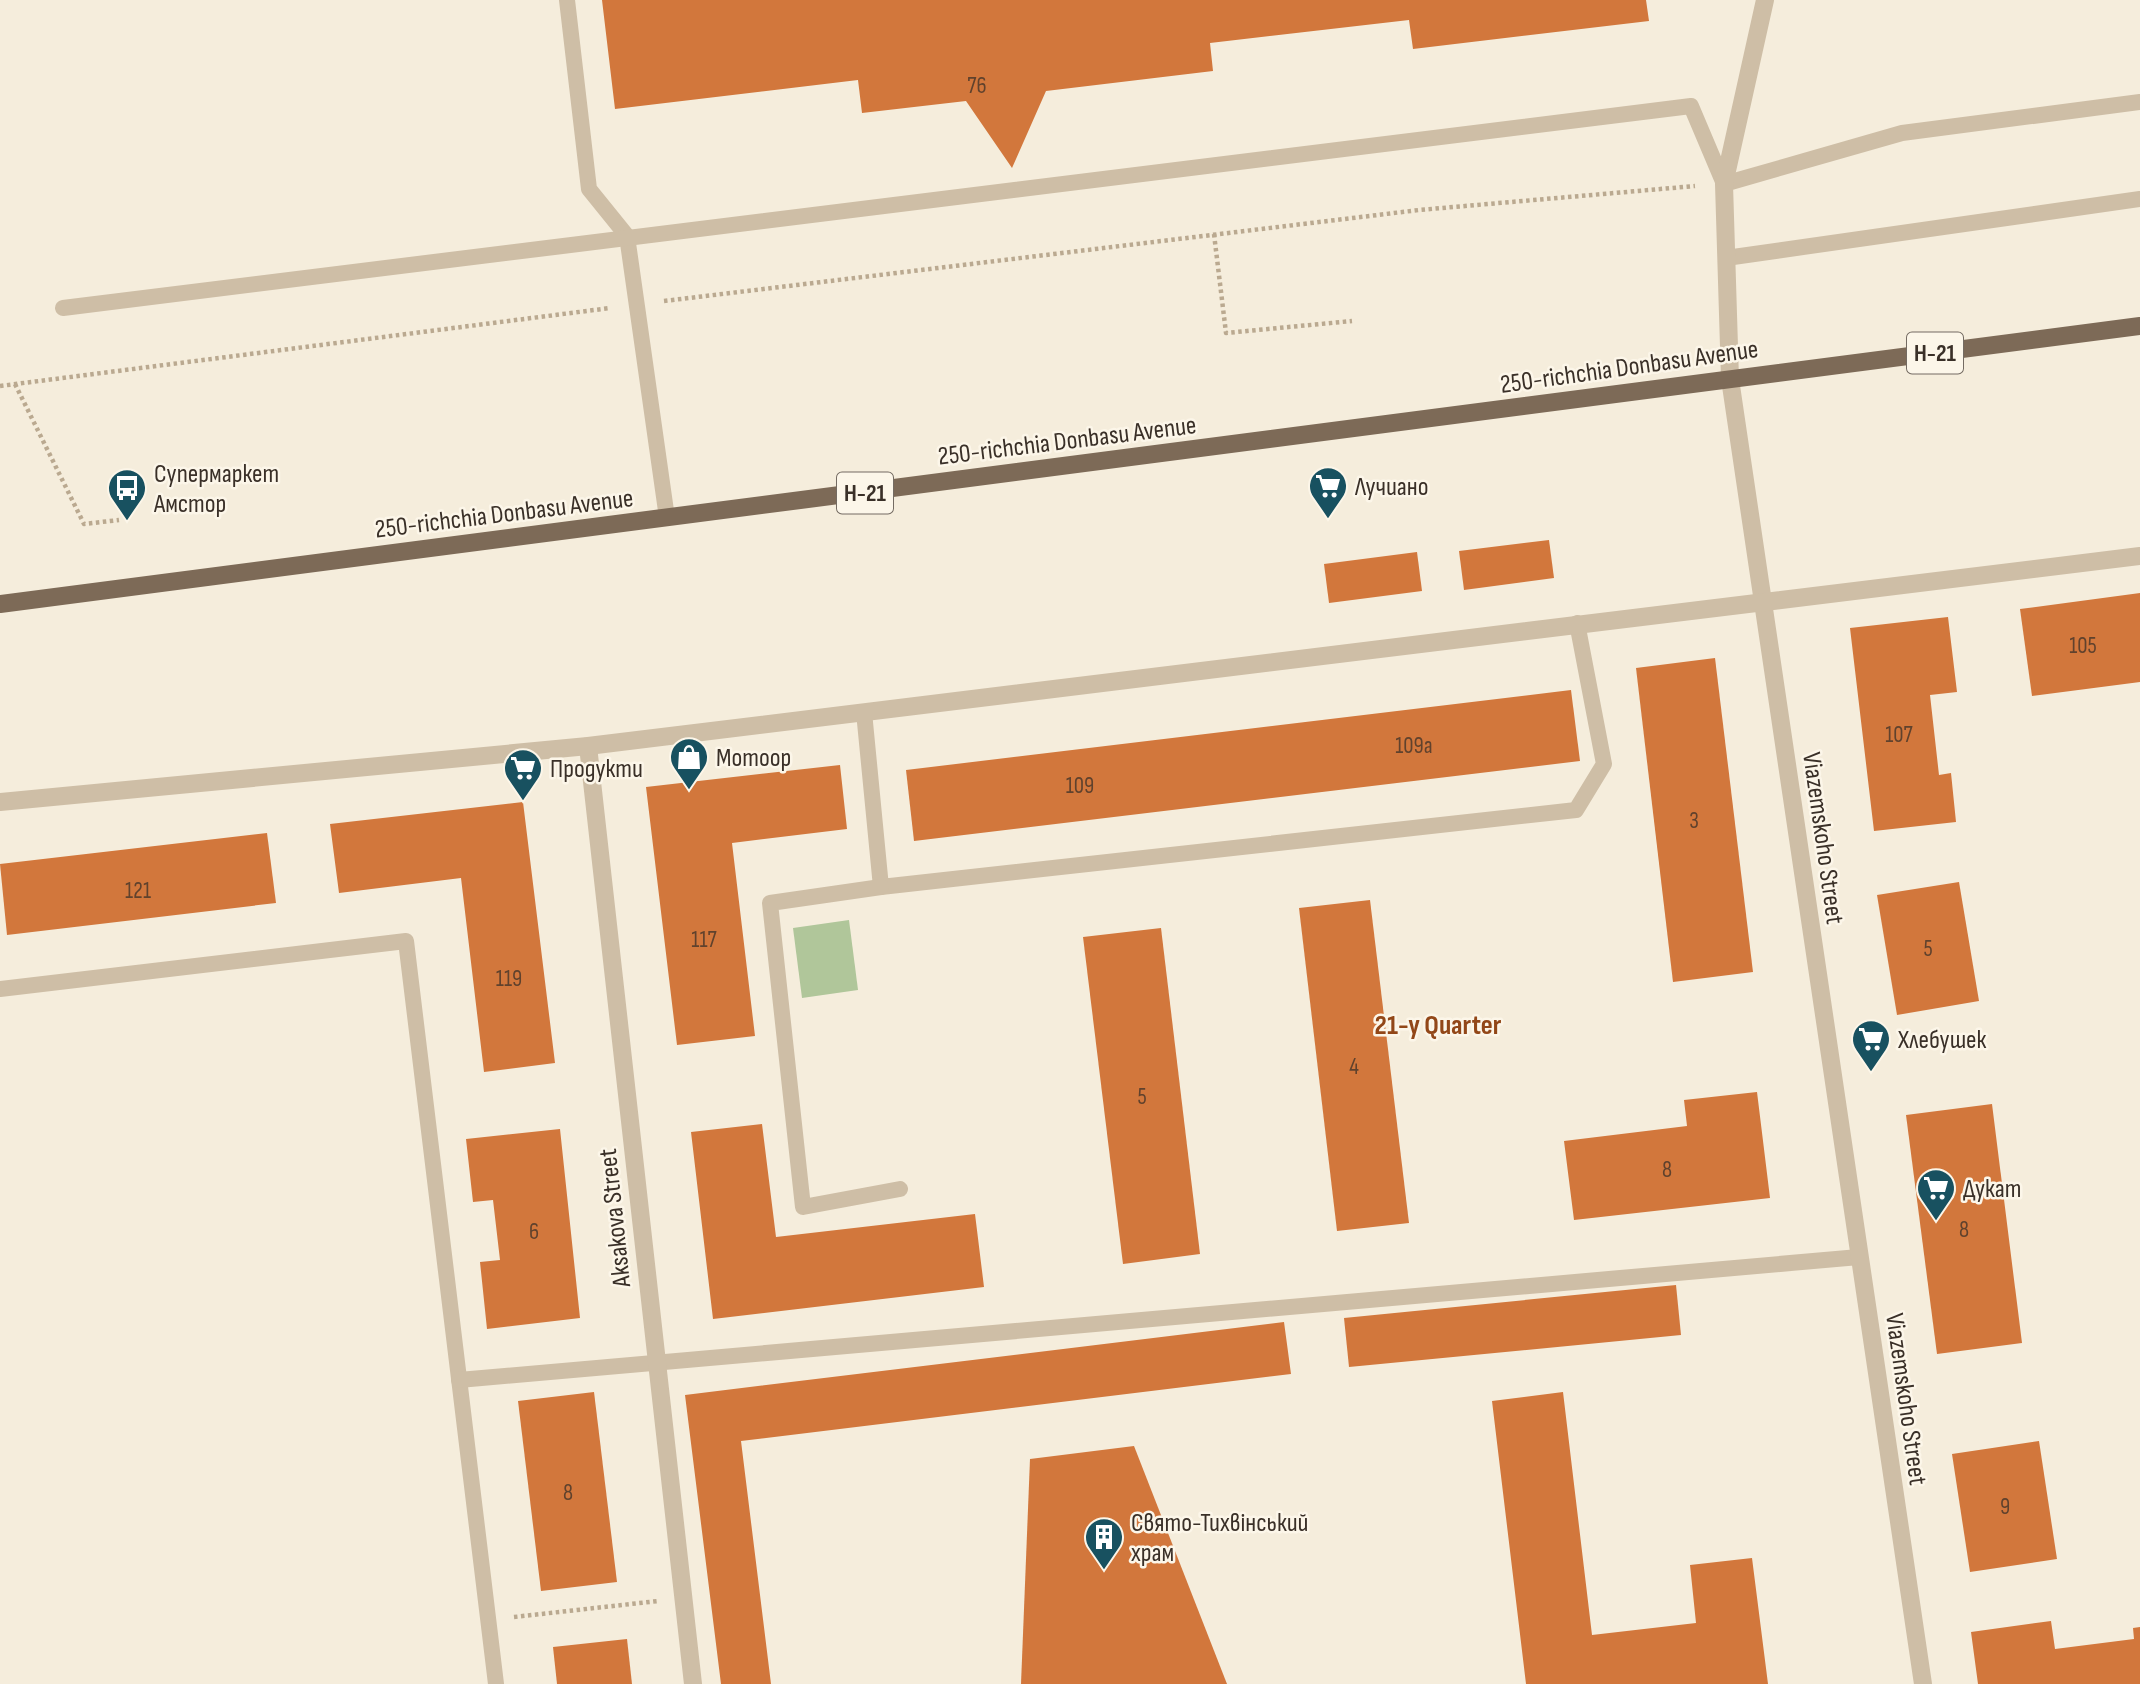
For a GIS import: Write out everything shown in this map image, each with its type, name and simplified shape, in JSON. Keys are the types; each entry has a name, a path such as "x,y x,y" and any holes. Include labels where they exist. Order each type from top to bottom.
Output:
{"main road":[{"name":"250-richchia Donbasu Avenue","path":"0,604 2140,326"}],"street":[{"name":"Viazemskoho Street","path":"1765,0 1724,184 1730,379 1923,1684"},
{"path":"0,802 587,746 1763,600 2140,556"},
{"name":"Aksakova Street","path":"587,746 693,1684"}],"lane":[{"path":"567,0 589,189 627,236 667,518"},
{"path":"63,308 1691,106 1724,184 1902,133 2140,102"},
{"path":"1726,258 2140,199"},
{"path":"900,1189 803,1207 770,903 881,887 1576,810 1604,764 1577,624"},
{"path":"864,712 881,887"},
{"path":"0,989 406,941 496,1684"},
{"path":"459,1380 1859,1257"}],"path":[{"path":"0,386 637,304 1214,234 1419,210 1724,184"},
{"path":"1214,234 1226,333 1352,321"},
{"path":"15,384 84,524 119,520"},
{"path":"489,1620 683,1599"}],"green space":[{"path":"849,920 858,990 802,998 793,928"}],"building":[{"path":"602,0 1646,0 1649,21 1413,49 1409,20 1210,43 1213,71 1046,91 1012,168 966,101 862,113 858,80 615,109"},
{"path":"1549,540 1554,578 1464,590 1459,551"},
{"path":"1417,552 1422,591 1329,603 1324,564"},
{"path":"2140,593 2140,682 2032,696 2020,609"},
{"path":"1948,617 1957,692 1930,695 1939,775 1951,773 1956,822 1874,831 1850,628"},
{"path":"1715,658 1753,972 1673,982 1636,668"},
{"path":"1571,690 1580,761 914,841 906,770"},
{"path":"840,765 847,829 732,843 755,1036 677,1045 646,787"},
{"path":"523,802 555,1063 484,1072 461,878 339,893 330,824"},
{"path":"267,833 276,903 7,935 0,864"},
{"path":"1959,882 1979,1001 1897,1015 1877,895"},
{"path":"1370,900 1409,1223 1337,1231 1299,908"},
{"path":"1161,928 1200,1254 1123,1264 1083,937"},
{"path":"1757,1092 1770,1198 1574,1220 1564,1141 1687,1126 1684,1100"},
{"path":"1992,1104 2022,1343 1937,1354 1906,1115"},
{"path":"762,1124 776,1237 975,1214 984,1287 713,1319 691,1132"},
{"path":"560,1129 580,1318 487,1329 480,1262 500,1260 493,1200 473,1202 466,1139"},
{"path":"1676,1285 1681,1335 1349,1367 1344,1318"},
{"path":"1284,1322 1291,1374 741,1441 771,1684 721,1684 685,1395"},
{"path":"594,1392 617,1582 541,1591 518,1401"},
{"path":"1563,1392 1592,1635 1696,1623 1690,1565 1752,1558 1768,1684 1526,1684 1492,1401"},
{"path":"2039,1441 2057,1559 1970,1572 1952,1454"},
{"name":"Свято-Тихвінський храм","path":"1134,1446 1227,1684 1021,1684 1030,1459"},
{"path":"2051,1621 2055,1649 2134,1639 2133,1628 2140,1627 2140,1684 1978,1684 1971,1632"},
{"path":"627,1639 632,1684 557,1684 553,1647"}],"place":[{"name":"Лучиано","path":"1328,520"},
{"name":"Супермаркет Амстор","path":"127,522"},
{"name":"Мотоор","path":"689,791"},
{"name":"Продукти","path":"523,802"},
{"name":"Хлебушек","path":"1871,1073"},
{"name":"Дукат","path":"1936,1222"},
{"name":"Свято-Тихвінський храм","path":"1104,1571"}],"district":[{"name":"21-y Quarter","path":"1438,1024"}]}
